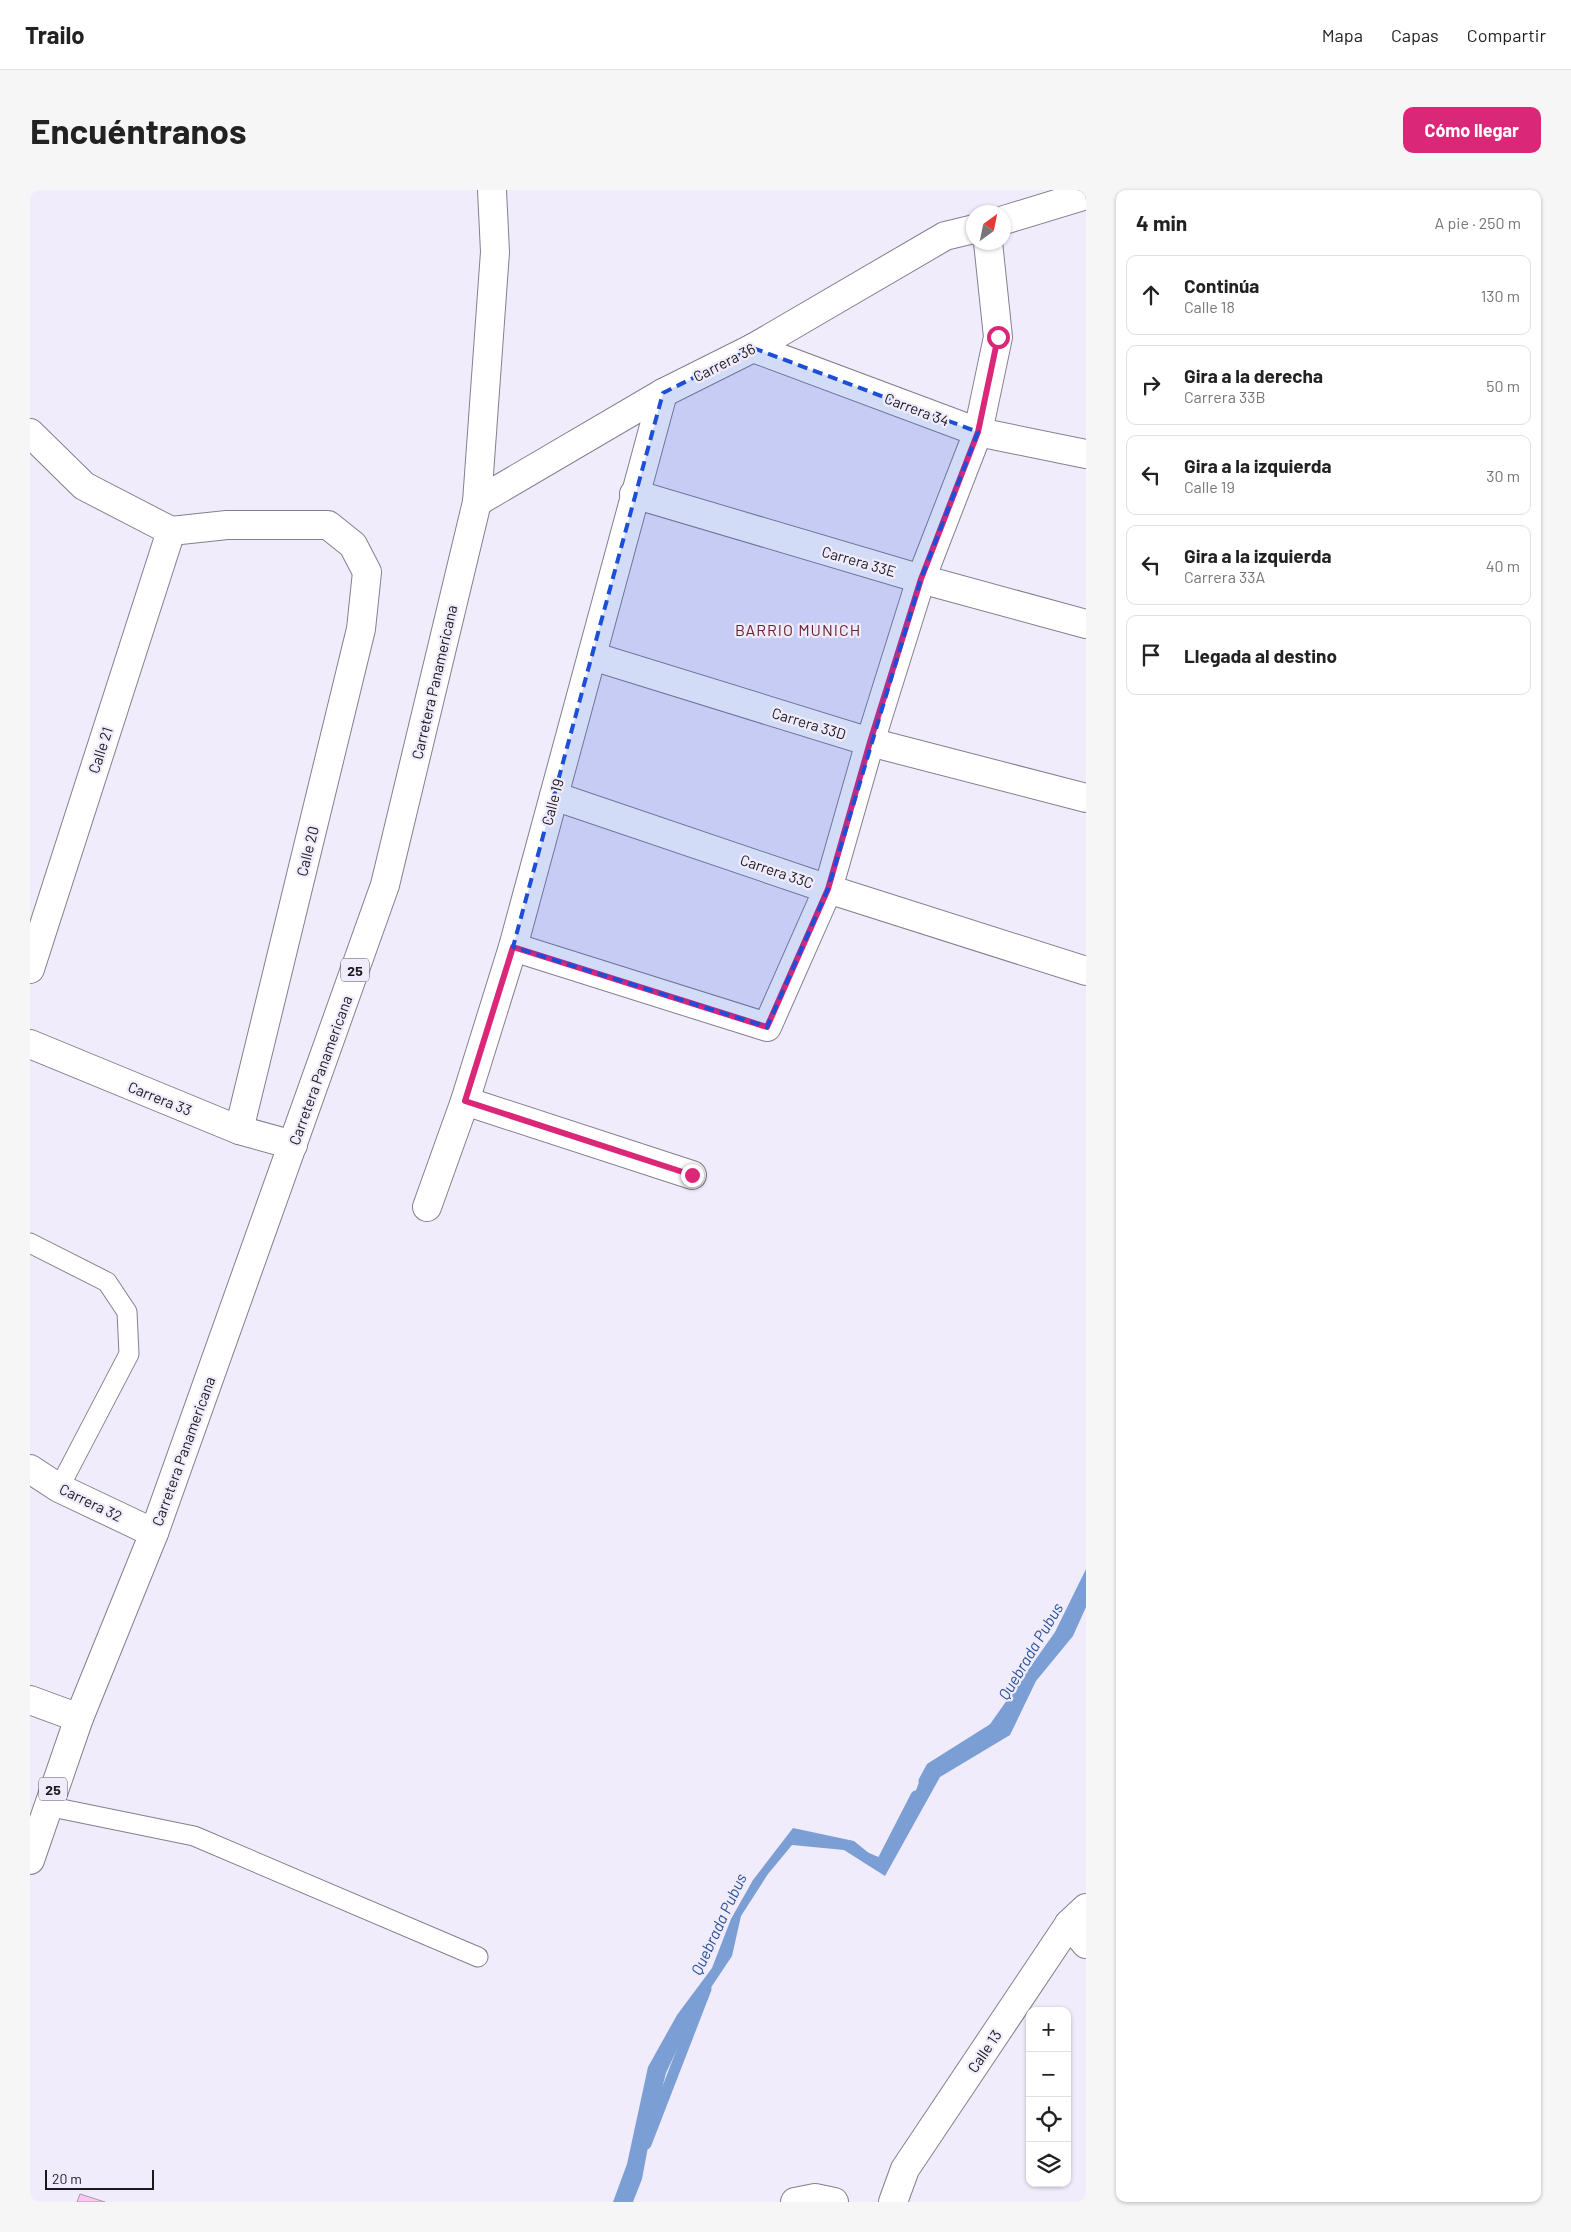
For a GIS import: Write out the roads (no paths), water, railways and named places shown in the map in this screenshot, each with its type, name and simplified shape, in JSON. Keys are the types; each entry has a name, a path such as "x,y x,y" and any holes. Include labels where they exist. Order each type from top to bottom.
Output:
{"main road":[{"name":"Carretera Panamericana","path":"30,1860 47,1806 79,1718 154,1533 386,885 477,502 495,252 492,190"},
{"path":"1011,218 1086,195"},
{"name":"Carrera 36","path":"477,502 663,393 753,348 945,236 966,231"},
{"path":"513,947 767,1027 828,889 870,742 921,579 978,432 998,337 989,250"},
{"name":"Carrera 34","path":"753,348 978,432 1086,454"},
{"name":"Calle 19","path":"427,1207 465,1101 513,947 634,494 663,393"},
{"path":"30,433 84,486 171,531"},
{"name":"Carrera 33E","path":"634,494 921,579 1086,624"},
{"name":"Calle 20","path":"171,531 227,525 328,526 353,545 367,572 361,629 239,1130"},
{"name":"Calle 21","path":"30,969 171,531"},
{"name":"Carrera 33D","path":"592,656 870,742 1086,798"},
{"name":"Carrera 33C","path":"554,796 828,889 1086,971"},
{"name":"Carrera 33","path":"30,1044 239,1130 293,1145"},
{"path":"465,1101 692,1175"},
{"name":"Carrera 32","path":"30,1469 59,1488 154,1533"},
{"path":"30,1700 79,1718"},
{"path":"1077,1916 1086,1944"},
{"name":"Calle 13","path":"893,2202 905,2169 1077,1916"},
{"path":"795,2202 815,2198 834,2202"}],"lane":[{"path":"30,1243 107,1282 127,1312 129,1354 59,1488"},
{"path":"47,1806 194,1836 478,1957"}],"water":[{"path":"1086,1569 1086,1607 1073,1636 1036,1681 1010,1735 940,1777 885,1876 844,1850 792,1845 768,1874 741,1916 732,1956 694,2013 666,2073 651,2131 642,2179 633,2202 613,2202 627,2164 648,2067 677,2015 712,1968 731,1919 753,1880 793,1828 854,1841 881,1863 904,1823 922,1774 981,1737 1055,1632"}],"waterway":[{"name":"Quebrada Pubus","path":"924,1781 931,1768 993,1729"},
{"name":"Quebrada Pubus","path":"867,1858 881,1864 916,1796"},
{"name":"Quebrada Pubus","path":"646,2144 706,1989"}],"district":[{"name":"BARRIO MUNICH","path":"798,629"}]}
